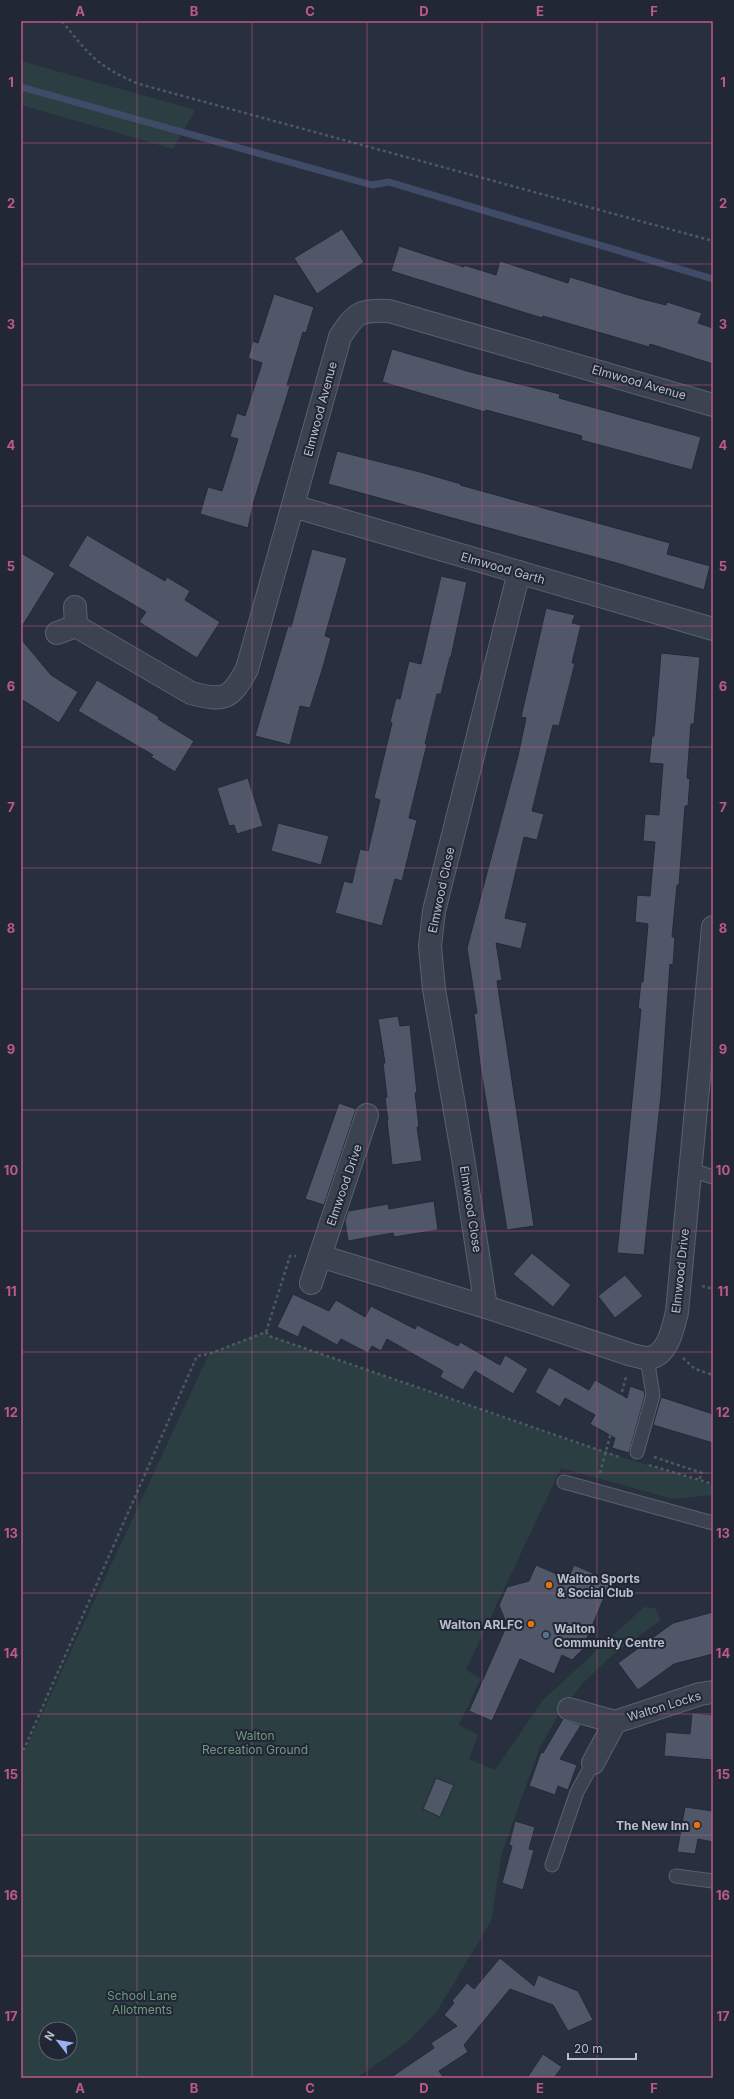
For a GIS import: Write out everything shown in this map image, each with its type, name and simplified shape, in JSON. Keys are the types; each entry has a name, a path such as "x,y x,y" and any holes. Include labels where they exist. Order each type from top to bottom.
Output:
{"street":[{"name":"Elmwood Avenue","path":"69,622 191,693 210,698 226,696 237,688 247,669 340,337 352,318 368,310 389,311 713,405"},
{"name":"Elmwood Garth","path":"293,506 713,629"},
{"name":"Elmwood Close","path":"486,1307 463,1158 434,989 430,946 434,911 519,572"},
{"name":"Elmwood Drive","path":"640,1357 655,1356 667,1343 677,1312 713,927"},
{"name":"Elmwood Drive","path":"311,1283 367,1115"},
{"path":"320,1256 486,1307 640,1357"},
{"name":"Walton Locks","path":"569,1709 615,1722 700,1694 713,1692"},
{"name":"Walton Locks","path":"593,1763 615,1722"}],"lane":[{"path":"690,1170 713,1177"},
{"path":"639,1457 652,1394 640,1357"},
{"path":"564,1482 713,1523"},
{"path":"552,1865 577,1792 593,1763"},
{"path":"676,1876 713,1881"}],"path":[{"path":"62,21 86,51 100,64 114,73 139,84 713,241"},
{"path":"266,1332 290,1256 320,1256"},
{"path":"266,1332 269,1336 620,1457"},
{"path":"21,1756 197,1356 210,1354 266,1332"},
{"path":"667,1343 695,1369 713,1375"},
{"path":"595,1491 606,1452 640,1357"},
{"path":"639,1457 702,1473 699,1480"},
{"path":"639,1457 713,1484"}],"green space":[{"path":"21,61 195,110 173,149 21,105"},
{"name":"Walton Recreation Ground","path":"266,1332 269,1336 573,1442 713,1485 713,1495 673,1499 561,1468 466,1670 481,1678 459,1725 478,1735 469,1759 495,1770 542,1701 644,1607 655,1608 661,1620 609,1658 581,1685 559,1714 540,1747 502,1853 491,1921 437,2011 409,2041 357,2078 21,2078 21,1759 209,1354"}],"building":[{"path":"342,229 364,262 317,294 294,258"},
{"path":"399,246 464,267 464,265 496,275 500,261 568,283 570,277 642,299 666,305 667,302 702,313 698,323 713,328 713,364 650,344 649,347 543,316 542,318 391,271"},
{"path":"274,294 314,307 306,333 303,332 287,385 290,386 254,501 248,528 200,514 208,487 222,491 238,439 230,437 237,413 245,416 262,363 248,358 253,341 258,343"},
{"path":"392,349 474,373 560,394 559,398 701,437 692,470 581,440 582,436 486,410 485,412 382,382"},
{"path":"337,451 420,472 461,484 460,485 670,543 667,554 710,566 704,590 620,564 328,484"},
{"path":"87,535 165,581 167,577 190,591 185,600 220,622 197,658 139,622 146,612 68,566"},
{"path":"312,549 347,558 325,636 331,638 323,667 310,708 300,706 290,745 255,736 288,626 291,627"},
{"path":"21,553 55,573 21,628"},
{"path":"441,576 467,582 451,657 441,694 437,694 425,744 427,744 409,818 417,820 411,845 402,881 395,879 382,926 335,913 344,881 352,883 360,849 368,851 380,800 374,798 392,723 390,722 396,698 400,699 409,661 421,664"},
{"path":"546,608 575,615 572,623 581,625 572,663 575,663 559,726 553,725 532,811 544,814 537,840 524,837 505,918 527,923 521,949 496,943 502,980 497,981 534,1226 507,1230 480,1064 474,1014 477,1013 467,948 518,756 526,718 521,717"},
{"path":"21,639 51,675 78,692 59,723 21,699"},
{"path":"661,653 700,657 694,724 691,724 687,778 690,779 688,806 685,806 679,885 677,885 672,937 675,937 673,965 670,964 661,1095 644,1255 617,1253 641,1009 638,1009 641,982 643,982 648,924 635,922 637,895 650,896 655,842 643,841 645,814 659,815 663,764 649,763 652,736 654,736"},
{"path":"97,680 159,717 158,719 194,741 175,772 151,757 153,755 78,711"},
{"path":"248,778 263,826 237,834 234,825 229,826 217,788"},
{"path":"278,823 329,836 321,865 271,851"},
{"path":"398,1016 400,1026 410,1025 417,1093 415,1093 419,1127 417,1127 422,1161 392,1165 385,1098 387,1097 383,1063 385,1063 378,1019"},
{"path":"339,1103 356,1109 324,1205 305,1199"},
{"path":"434,1201 438,1230 394,1237 393,1233 348,1241 345,1221 348,1211 388,1204 389,1209"},
{"path":"532,1253 571,1285 553,1307 513,1274"},
{"path":"625,1275 643,1296 615,1318 598,1296"},
{"path":"293,1294 329,1311 336,1300 365,1317 371,1306 415,1329 417,1325 458,1346 460,1342 500,1365 505,1355 528,1369 513,1394 475,1371 463,1390 440,1377 443,1371 387,1339 381,1351 372,1346 368,1353 341,1339 337,1345 303,1326 298,1337 277,1327"},
{"path":"549,1367 589,1390 595,1380 627,1398 630,1386 644,1391 645,1395 629,1453 612,1448 615,1438 590,1424 595,1415 565,1398 560,1407 535,1392"},
{"path":"661,1397 713,1414 713,1443 653,1425"},
{"name":"Walton Community Centre","path":"536,1565 568,1579 574,1565 611,1581 582,1650 572,1660 562,1655 554,1674 520,1659 492,1721 469,1711 507,1625 499,1605 507,1587 529,1581"},
{"path":"713,1612 713,1654 674,1664 638,1690 618,1663 673,1623"},
{"path":"692,1713 713,1715 713,1760 664,1756 666,1732 690,1734"},
{"path":"563,1719 581,1725 560,1759 577,1765 568,1790 558,1786 555,1795 529,1786 541,1752 543,1753"},
{"path":"436,1778 454,1785 440,1817 423,1809"},
{"name":"The New Inn","path":"685,1807 713,1811 713,1842 698,1839 695,1854 677,1852"},
{"path":"515,1821 535,1827 529,1849 534,1850 523,1890 502,1883 512,1846 509,1845"},
{"path":"500,1958 534,1986 538,1975 578,1991 593,2020 568,2031 553,2005 510,1989 464,2045 468,2052 439,2071 444,2078 390,2078 434,2048 431,2043 457,2026 444,2015 454,2003 452,2001 467,1983 474,1989"},
{"path":"543,2054 562,2067 554,2078 527,2078"}],"waterway":[{"path":"21,87 372,185 389,182 713,279"}],"place":[{"name":"Walton Sports & Social Club","path":"549,1585"},
{"name":"Walton ARLFC","path":"531,1624"},
{"name":"Walton Community Centre","path":"546,1635"},
{"name":"The New Inn","path":"697,1825"}],"park label":[{"name":"School Lane Allotments","path":"142,2002"}]}
